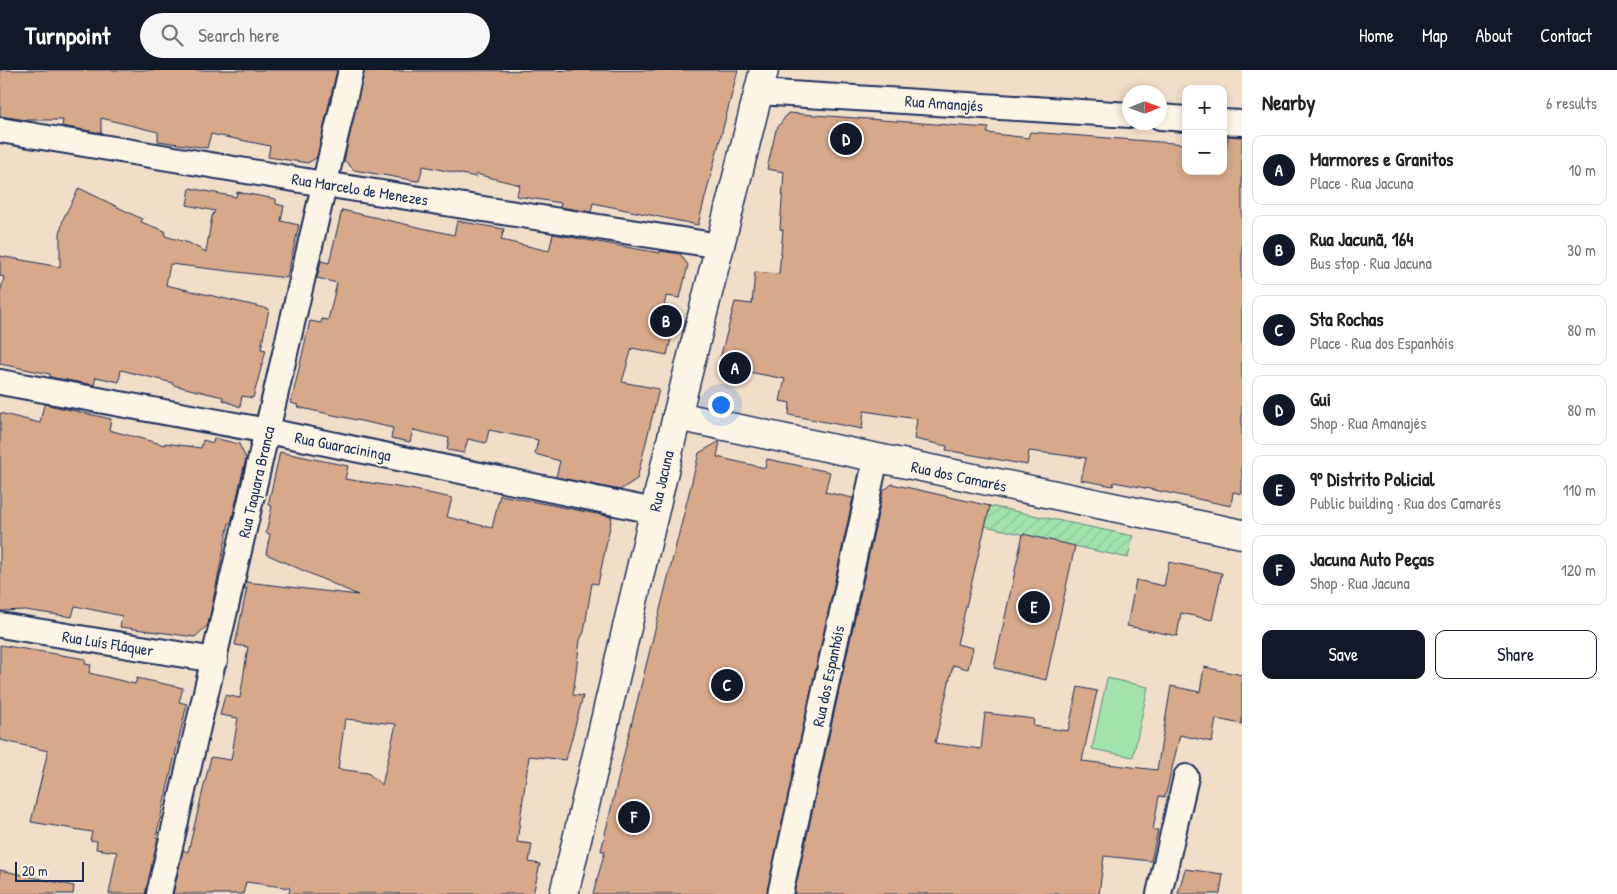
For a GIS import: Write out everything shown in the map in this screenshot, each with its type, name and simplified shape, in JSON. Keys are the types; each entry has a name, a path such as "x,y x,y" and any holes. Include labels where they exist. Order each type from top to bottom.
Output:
{"main road":[{"name":"Rua Jacuna","path":"564,894 677,416 761,81"},
{"name":"Rua dos Camarés","path":"677,416 1242,534"}],"street":[{"name":"Rua Taquara Branca","path":"159,894 351,70"},
{"name":"Rua Amanajés","path":"761,81 1122,114"},
{"path":"1167,118 1182,119"},
{"path":"1227,122 1242,123"},
{"name":"Rua Marcelo de Menezes","path":"0,130 324,184 720,246"},
{"name":"Rua Guaracininga","path":"0,382 268,431 654,511"},
{"name":"Rua dos Espanhóis","path":"780,894 876,458"},
{"name":"Rua Luís Fláquer","path":"0,625 215,660"},
{"path":"1159,894 1186,777"}],"green space":[{"path":"990,506 1133,536 1128,558 985,526"},
{"path":"1107,678 1148,687 1133,757 1092,749"}],"building":[{"path":"0,70 337,70 317,157 308,163 268,157 270,146 211,134 207,148 158,141 158,132 101,118 101,133 62,126 63,120 26,120 0,116"},
{"path":"738,70 698,225 593,203 591,212 560,207 561,203 516,196 520,185 476,174 476,177 423,166 419,181 417,181 354,170 344,160 364,71"},
{"path":"788,113 989,128 987,133 1028,138 1030,132 1182,144 1182,175 1227,175 1228,136 1242,137 1242,494 1233,492 1231,506 1114,482 1113,486 1081,480 1086,458 1029,451 1027,465 946,450 947,446 914,439 917,419 864,411 862,429 789,415 790,403 780,401 785,379 718,366 735,302 752,304 755,272 779,274 783,230 780,229 784,172 767,169 776,130"},
{"path":"79,188 142,219 141,222 165,231 165,236 189,243 206,252 212,216 215,211 187,205 190,188 236,197 237,192 276,199 276,204 284,206 281,221 299,225 287,278 170,264 166,285 269,309 261,349 266,350 253,398 242,396 240,407 223,400 223,397 121,370 119,382 96,377 94,385 50,377 50,374 0,364 0,293 4,277 0,276 0,256 60,267 60,234 63,219"},
{"path":"342,210 454,235 457,221 504,229 501,240 549,251 553,234 660,253 660,251 680,254 688,265 680,298 666,296 659,336 671,338 667,355 632,348 622,382 659,389 637,479 620,490 556,477 560,461 535,454 538,440 489,430 486,443 468,439 464,453 447,450 449,438 413,430 410,442 391,438 393,428 297,407 298,405 291,403 310,321 321,323 322,319 328,320 337,283 317,278 321,261 329,263"},
{"path":"44,404 111,419 109,430 165,445 165,443 201,448 203,440 213,443 214,438 239,444 246,458 231,523 229,523 208,625 195,637 120,627 122,616 75,606 72,617 25,610 0,611 0,413 40,423"},
{"path":"720,441 717,457 765,468 767,459 830,472 825,492 853,498 767,894 593,894 605,851 601,851 625,750 699,453"},
{"path":"280,452 348,466 345,479 410,489 452,498 447,517 492,528 500,495 612,517 598,584 592,583 584,632 580,640 573,695 583,696 566,760 529,756 517,842 532,844 529,862 540,864 533,894 289,894 290,888 246,882 243,894 173,894 183,850 188,852 211,757 231,760 238,718 220,715 225,695 240,698 248,647 235,645 247,588 244,590 246,582 358,595 266,554 270,534 266,533 272,506 268,505","holes":["345,719 396,724 382,785 368,773 338,769"]},
{"path":"892,484 990,506 957,644 973,648 968,669 953,665 935,743 981,749 985,713 1034,719 1033,726 1068,731 1078,687 1097,691 1082,761 1157,770 1171,686 1200,692 1204,667 1242,675 1242,724 1216,719 1212,742 1180,735 1165,797 1159,796 1153,830 1158,830 1151,861 1104,856 1099,894 794,894 883,491"},
{"path":"1023,534 1075,546 1046,680 994,668"},
{"path":"1169,562 1222,573 1212,620 1181,613 1177,636 1127,626 1136,580 1164,586"},
{"path":"0,645 86,659 85,664 91,665 89,673 135,684 137,678 183,688 179,702 187,704 156,837 158,838 146,894 109,894 117,852 96,849 97,841 90,840 92,832 31,822 48,751 0,740"},
{"path":"1185,869 1223,874 1220,894 1178,894"},
{"path":"0,870 74,886 73,894 0,894"}],"place":[{"name":"Gui","path":"846,139"},
{"name":"Rua Jacunã, 164","path":"666,321"},
{"name":"Marmores e Granitos","path":"735,368"},
{"name":"9º Distrito Policial","path":"1034,607"},
{"name":"Sta Rochas","path":"727,685"},
{"name":"Jacuna Auto Peças","path":"634,817"}]}
